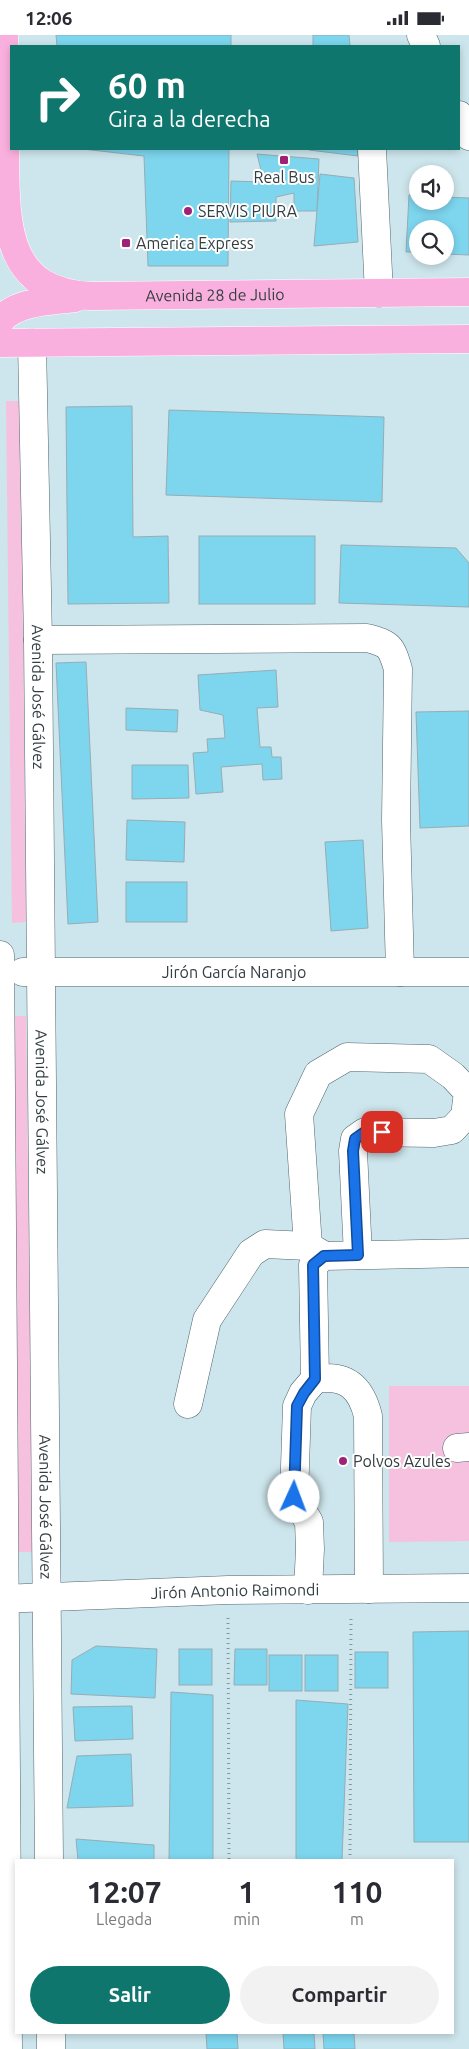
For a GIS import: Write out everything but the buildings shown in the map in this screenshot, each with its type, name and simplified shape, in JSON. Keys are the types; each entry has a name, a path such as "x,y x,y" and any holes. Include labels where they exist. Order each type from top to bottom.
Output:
{"main road":[{"path":"3,225 4,35"},
{"name":"Avenida 28 de Julio","path":"3,225 19,256 36,279 60,293 92,296 469,292"},
{"path":"0,321 4,315 21,307 92,296"},
{"path":"0,343 469,339"}],"street":[{"path":"460,117 469,136"},
{"path":"372,150 379,293"},
{"name":"Avenida José Gálvez","path":"32,343 38,640 50,1859"},
{"path":"38,640 367,638 386,643 393,650 398,669 396,820 400,972"},
{"path":"0,955 3,1599 8,2049"},
{"name":"Jirón García Naranjo","path":"0,971 469,971"},
{"path":"308,1590 309,1522 294,1497 297,1406 315,1379 313,1265 316,1251 299,1114 318,1074 348,1057 429,1059 453,1076 468,1092 465,1116 452,1131 434,1133 365,1132 355,1139 353,1151 358,1255"},
{"path":"188,1404 207,1320 251,1253 265,1244 358,1255 469,1253"},
{"path":"315,1379 328,1377 341,1379 356,1388 364,1401 368,1416 360,1589"},
{"name":"Jirón Antonio Raimondi","path":"3,1599 47,1599 228,1591 469,1588"},
{"path":"51,2034 51,2049"}],"path":[{"path":"350,1859 360,1589"},
{"path":"228,1591 230,1859"}],"shaded area":[{"path":"6,401 21,401 26,922 12,923"},
{"path":"11,1016 26,1016 33,1552 18,1552"},
{"path":"389,1386 469,1386 469,1541 389,1542"}],"place":[{"name":"Real Bus","path":"284,160"},
{"name":"SERVIS PIURA","path":"188,211"},
{"name":"America Express","path":"126,243"},
{"name":"Polvos Azules","path":"343,1461"}],"route":[{"path":"294,1497 297,1406 308,1386 315,1379 313,1265 324,1256 358,1255 353,1151 355,1139 365,1132 382,1132"}]}
